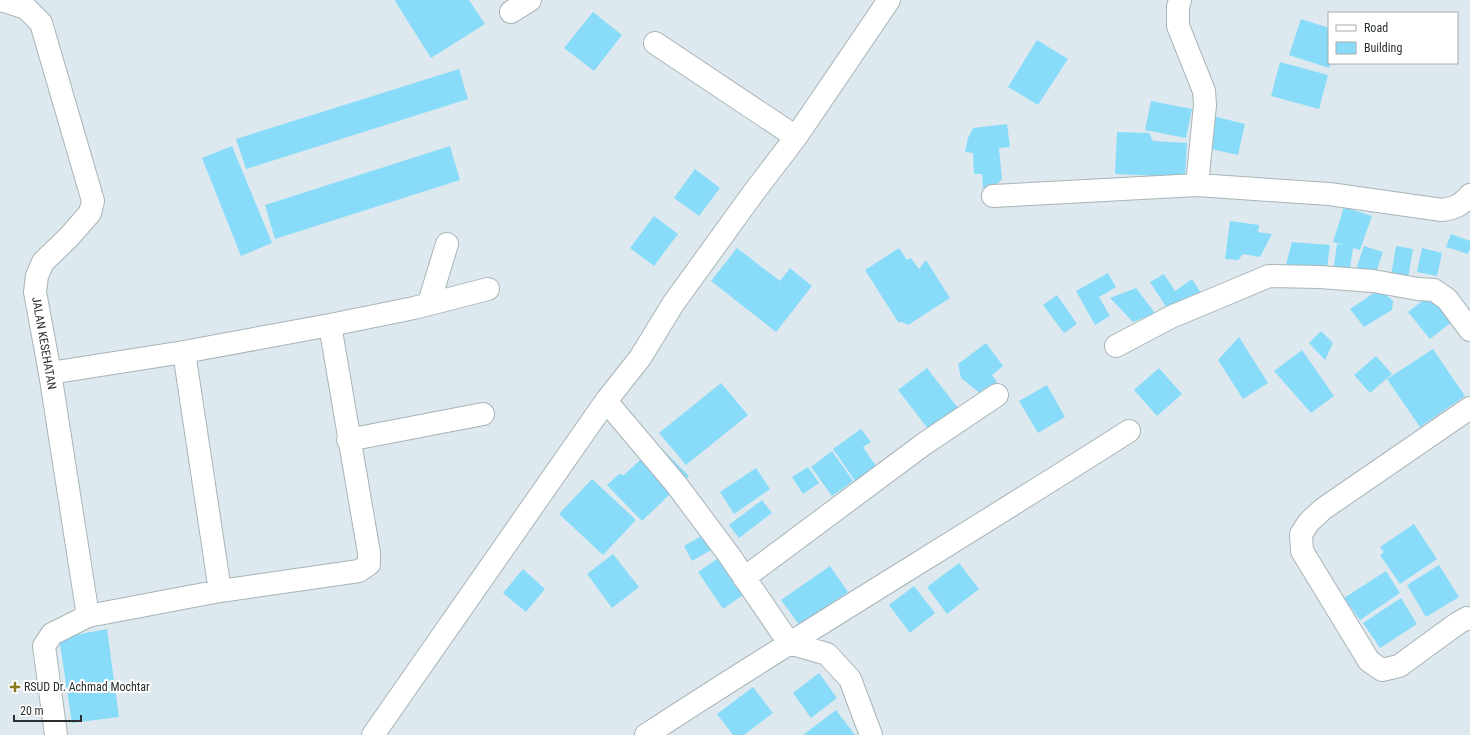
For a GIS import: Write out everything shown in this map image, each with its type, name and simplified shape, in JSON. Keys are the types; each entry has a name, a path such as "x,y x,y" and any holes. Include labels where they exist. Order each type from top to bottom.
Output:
{"street":[{"name":"JALAN KESEHATAN","path":"1,0 26,8 41,23 93,201 90,213 68,238 43,262 37,276 36,292 88,616"},
{"path":"511,12 530,0"},
{"path":"373,735 606,401 640,358 673,304 754,192 796,137 889,0"},
{"path":"1180,0 1178,7 1178,26 1204,91 1206,105 1197,185"},
{"path":"655,43 796,137"},
{"path":"993,196 1197,185 1329,194 1442,210 1455,208 1463,203 1470,195"},
{"path":"429,303 447,244"},
{"path":"1116,346 1171,317 1269,276 1320,276 1373,281 1418,290 1434,290 1447,299 1470,330"},
{"path":"50,373 184,352 330,325 414,308 429,303 488,290"},
{"path":"56,735 44,646 52,634 88,616 220,591 359,571 369,564 369,553 348,440 330,325"},
{"path":"184,352 220,591"},
{"path":"744,578 924,444 997,395"},
{"path":"606,401 676,484 729,555 789,643 827,654 850,679 871,735"},
{"path":"1470,408 1323,509 1309,522 1301,534 1302,551 1369,661 1382,670 1398,666 1458,623 1467,618 1470,619"},
{"path":"348,440 483,414"},
{"path":"646,735 789,643 1021,500 1129,431"}],"building":[{"path":"469,0 485,24 431,58 395,1"},
{"path":"593,12 622,35 594,71 564,48"},
{"path":"1301,19 1328,28 1328,64 1331,64 1329,68 1289,55"},
{"path":"1037,40 1068,59 1038,105 1008,87"},
{"path":"1280,62 1328,75 1319,109 1271,96"},
{"path":"459,69 468,99 246,169 236,139"},
{"path":"1151,101 1192,109 1186,138 1145,130"},
{"path":"1200,113 1245,124 1238,155 1193,145"},
{"path":"1007,124 1010,147 999,148 1002,179 994,187 983,188 982,174 974,174 973,153 965,152 968,138 973,128"},
{"path":"1117,132 1149,133 1153,141 1187,143 1185,177 1115,174"},
{"path":"232,146 272,243 241,256 202,158"},
{"path":"450,146 460,180 275,239 265,205"},
{"path":"695,169 720,188 699,216 674,198"},
{"path":"1344,207 1372,216 1360,250 1353,248 1349,275 1333,273 1337,244 1344,245 1333,242"},
{"path":"654,216 678,234 654,266 630,248"},
{"path":"1230,221 1259,225 1258,232 1272,234 1260,257 1243,254 1238,260 1225,259"},
{"path":"1451,234 1470,241 1470,249 1468,254 1446,247"},
{"path":"1292,242 1330,245 1327,268 1285,268"},
{"path":"1364,246 1383,252 1373,281 1354,275"},
{"path":"1396,246 1413,249 1408,278 1391,275"},
{"path":"737,248 780,281 790,268 812,286 776,332 711,281"},
{"path":"899,248 907,260 911,258 919,269 926,260 950,298 908,325 898,322 865,270"},
{"path":"1422,248 1442,253 1437,276 1417,272"},
{"path":"1108,273 1116,287 1099,297 1110,316 1095,325 1076,291"},
{"path":"1164,274 1175,291 1192,279 1201,293 1170,313 1150,282"},
{"path":"1136,288 1155,313 1133,322 1110,298"},
{"path":"1380,289 1393,301 1392,310 1364,327 1350,309"},
{"path":"1431,294 1453,321 1430,339 1408,312"},
{"path":"1057,295 1077,324 1064,333 1043,305"},
{"path":"1321,331 1333,343 1325,360 1309,343"},
{"path":"1239,337 1268,383 1243,399 1218,360"},
{"path":"986,343 1003,366 992,375 997,382 981,394 961,378 958,364"},
{"path":"1433,349 1465,396 1420,427 1387,379"},
{"path":"1302,350 1334,396 1311,413 1274,371"},
{"path":"1376,356 1392,374 1370,393 1354,375"},
{"path":"927,368 958,408 929,430 898,390"},
{"path":"1159,368 1182,394 1157,416 1134,390"},
{"path":"721,383 748,415 686,465 659,433"},
{"path":"1047,385 1065,417 1038,433 1019,401"},
{"path":"861,429 871,442 863,447 876,466 855,481 833,449"},
{"path":"657,444 689,476 642,521 607,485 619,474 624,475"},
{"path":"832,451 853,481 832,496 811,467"},
{"path":"808,467 819,483 803,494 792,477"},
{"path":"756,468 770,489 734,514 720,492"},
{"path":"592,479 636,520 603,555 559,514"},
{"path":"762,500 772,513 739,538 729,525"},
{"path":"1414,524 1437,559 1400,584 1380,555 1384,552 1380,547"},
{"path":"710,531 718,546 692,561 684,546"},
{"path":"726,553 750,590 723,609 698,572"},
{"path":"613,554 639,587 612,608 587,574"},
{"path":"959,563 979,589 947,614 927,587"},
{"path":"1439,565 1459,597 1426,617 1407,585"},
{"path":"830,566 848,592 800,626 781,600"},
{"path":"523,569 545,589 526,612 503,593"},
{"path":"1386,571 1400,593 1360,620 1344,598"},
{"path":"914,586 935,613 910,633 889,605"},
{"path":"1401,598 1417,624 1380,648 1363,623"},
{"path":"107,629 119,717 72,723 59,638"},
{"path":"819,673 837,698 811,718 793,693"},
{"path":"753,687 773,713 744,735 733,735 717,714"},
{"path":"836,710 855,735 803,735"}],"place":[{"name":"RSUD Dr. Achmad Mochtar","path":"15,687"}]}
